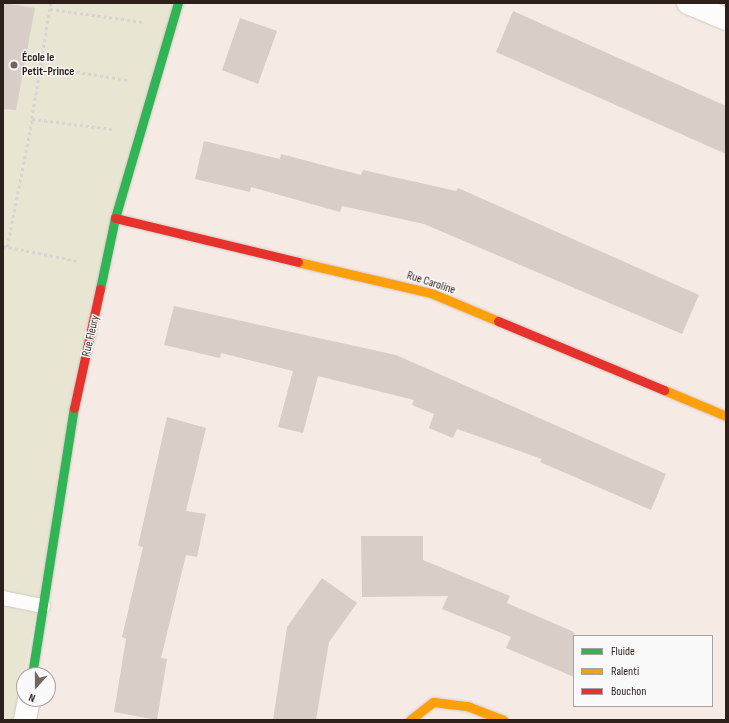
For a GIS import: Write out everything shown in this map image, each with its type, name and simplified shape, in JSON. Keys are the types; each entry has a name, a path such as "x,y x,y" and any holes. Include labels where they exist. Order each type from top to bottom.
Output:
{"street":[{"name":"Rue Fleury","path":"33,667 74,408 106,267 115,218 178,3"},
{"path":"688,3 726,19"},
{"name":"Rue Caroline","path":"115,218 431,293 726,416"},
{"path":"410,720 433,702 467,706 503,720"},
{"path":"25,720 27,707"}],"lane":[{"path":"3,598 43,606"}],"path":[{"path":"7,247 32,119 51,3"},
{"path":"50,9 171,26"},
{"path":"41,66 154,84"},
{"path":"32,119 140,133"},
{"path":"3,246 106,267"}],"shaded area":[{"path":"3,3 178,3 115,218 26,667 16,667 16,707 25,707 25,720 3,720"}],"building":[{"name":"École le Petit-Prince","path":"3,3 35,8 16,110 3,109"},
{"path":"513,11 726,106 726,154 496,52"},
{"path":"240,18 277,31 258,84 222,70"},
{"path":"204,141 280,159 281,154 361,175 363,170 456,191 458,188 699,295 682,334 424,224 342,206 340,212 251,187 250,192 195,179"},
{"path":"174,306 396,355 666,474 651,510 540,462 542,459 457,429 453,438 429,428 434,414 412,405 414,400 318,376 303,433 278,427 293,371 221,353 220,358 164,345"},
{"path":"167,417 206,428 186,511 206,514 197,557 186,555 161,658 167,659 157,720 114,712 126,639 122,637 143,547 138,546"},
{"path":"361,536 423,536 423,560 510,596 507,603 574,632 573,677 506,648 511,637 442,609 448,596 362,597"},
{"path":"322,578 357,603 329,642 316,720 273,720 287,627"}],"traffic: fast":[{"path":"100,289 115,218 178,3"},
{"path":"33,667 74,408"}],"traffic: slow":[{"path":"298,262 431,293 498,321"},
{"path":"664,390 726,416"},
{"path":"410,720 433,702 467,706 503,720"}],"traffic: jam":[{"path":"115,218 298,262"},
{"path":"74,408 100,289"},
{"path":"498,321 664,390"}],"place":[{"name":"École le Petit-Prince","path":"14,65"}]}
